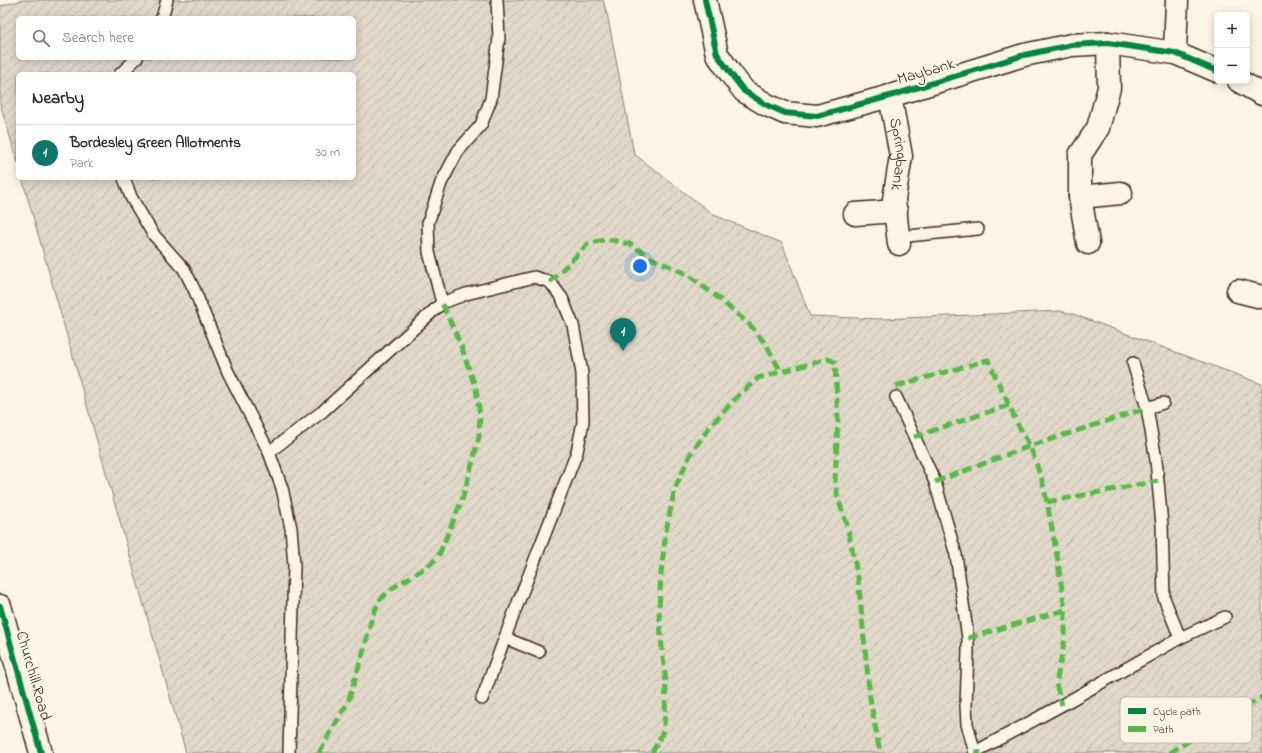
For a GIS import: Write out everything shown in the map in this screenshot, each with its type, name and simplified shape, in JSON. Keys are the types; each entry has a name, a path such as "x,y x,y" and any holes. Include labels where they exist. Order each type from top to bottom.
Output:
{"street":[{"name":"Maybank","path":"705,0 717,54 744,91 767,105 785,113 817,116 890,96 1024,55 1072,45 1108,43 1175,53 1214,70"},
{"path":"1175,53 1177,0"},
{"path":"1088,243 1080,197 1080,155 1098,128 1109,88 1108,43"},
{"path":"1244,84 1262,94"},
{"name":"Springbank","path":"890,96 901,156 894,199 899,240"},
{"path":"1080,197 1121,193"},
{"name":"Springbank","path":"855,214 896,212"},
{"path":"1238,292 1262,297"},
{"name":"Churchill Road","path":"0,606 41,753"}],"lane":[{"path":"163,16 167,0"},
{"path":"442,303 429,252 428,223 441,183 458,151 482,125 492,99 499,38 497,0"},
{"path":"122,72 135,60"},
{"path":"125,180 130,197 153,234 184,269 194,289 228,372 269,452 282,488 291,528 294,565 289,753"},
{"path":"899,240 978,229"},
{"path":"269,452 323,411 442,303 466,294 534,278 550,282 562,298 573,325 582,373 583,422 577,452 482,699"},
{"path":"1134,363 1147,408 1156,460 1162,525 1164,598 1180,638"},
{"path":"896,397 935,482 956,554 968,638 966,704 967,724 975,752 1062,705 1180,638 1225,617"},
{"path":"1147,408 1163,403"},
{"path":"506,638 539,652"}],"shaded area":[{"path":"23,0 603,0 608,18 634,154 714,215 782,243 810,316 882,319 1060,311 1073,314 1262,384 1262,753 186,753 23,180 356,180 356,72 16,72 16,156 0,104 0,6"}],"marked path":[{"path":"550,282 588,244 607,239 630,244 653,259 687,274 716,296 752,327 767,346 781,372"},
{"path":"319,753 348,702 372,617 380,600 391,589 428,566 438,557 462,500 473,461 479,436 480,415 476,389 460,343 442,303"},
{"path":"652,753 663,732 665,716 666,682 659,609 666,531 675,488 690,455 710,426 741,393 758,378 828,359 835,362 838,421 835,481 838,499 847,525 858,578 870,698 880,753"},
{"path":"896,386 988,360 1018,425 1030,446 1042,480 1047,502 1065,610 1065,638 1056,684 1062,705"},
{"path":"914,437 1009,405"},
{"path":"935,482 1030,446 1147,408"},
{"path":"1047,502 1158,481"},
{"path":"968,638 1065,610"},
{"path":"1252,703 1262,697"},
{"path":"1169,753 1186,743"},
{"path":"975,752 981,753"}],"cycle path":[{"path":"705,0 717,54 731,74 744,91 767,105 785,113 817,116 890,96 1024,55 1072,45 1108,43 1175,53 1214,70"},
{"path":"0,606 41,753"}],"place":[{"name":"Bordesley Green Allotments","path":"623,351"}]}
